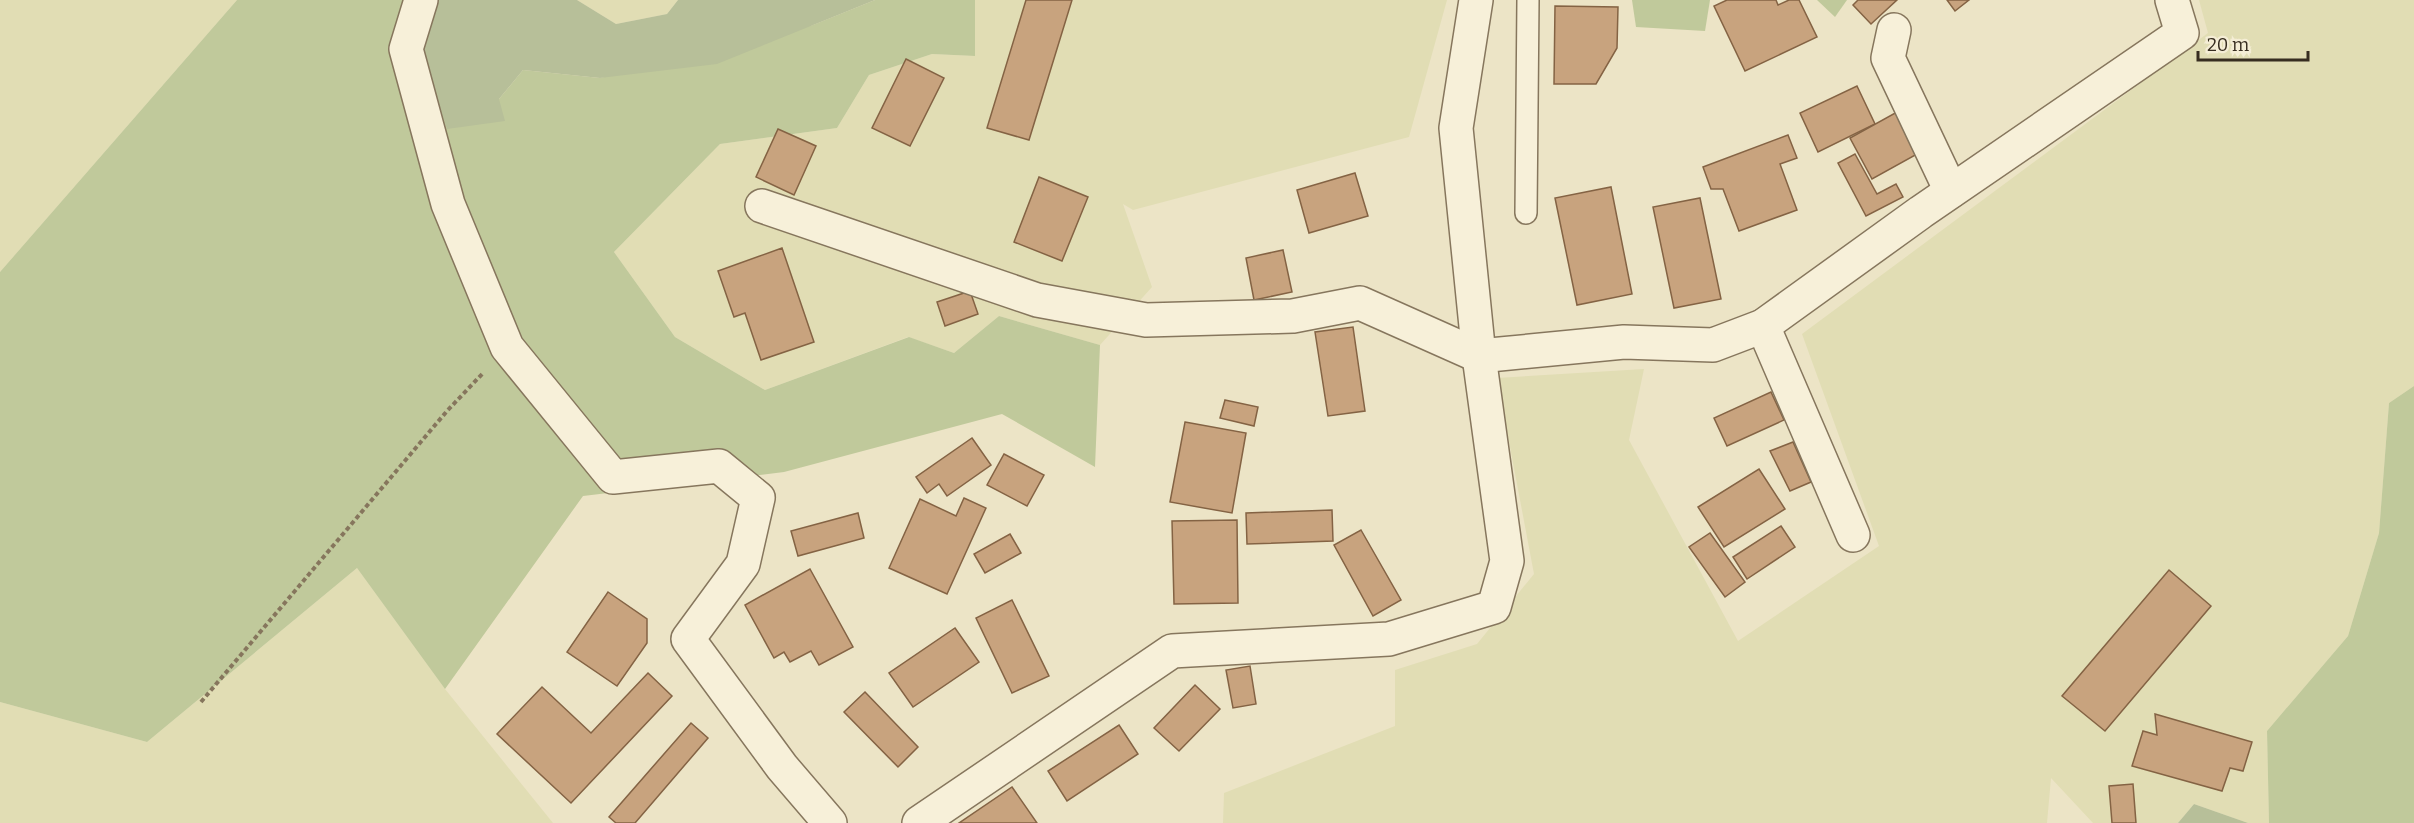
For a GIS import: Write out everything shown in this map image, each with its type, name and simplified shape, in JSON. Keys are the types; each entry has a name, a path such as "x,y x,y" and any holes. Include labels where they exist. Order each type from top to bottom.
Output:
{"street":[{"path":"421,0 406,49 448,204 507,347 613,477 719,466 758,498 742,564 688,639 782,767 830,823"},
{"path":"919,823 1172,651 1389,639 1494,607 1507,561 1479,356 1456,128 1476,0"},
{"path":"762,206 1037,300 1146,320 1293,316 1360,303 1479,356 1624,342 1713,345 1763,326 1951,191 2182,33 2172,0"},
{"path":"1894,30 1888,58 1951,191"},
{"path":"1763,326 1853,535"}],"lane":[{"path":"1526,213 1528,0"}],"path":[{"path":"201,702 440,420 507,347"}],"shaded area":[{"path":"0,0 237,0 0,272"},
{"path":"577,0 678,0 667,14 616,24"},
{"path":"975,0 1447,0 1409,137 1133,210 1123,204 1152,287 1100,345 999,316 954,353 908,337 765,390 675,337 614,252 720,144 837,128 869,75 932,54 975,56"},
{"path":"2199,0 2414,0 2414,386 2389,403 2379,533 2348,636 2267,731 2269,823 2248,823 2194,804 2178,823 2093,823 2051,778 2047,823 1223,823 1224,793 1395,726 1395,670 1477,644 1534,574 1497,378 1644,369 1629,440 1738,641 1879,546 1802,334 2208,33"},
{"path":"357,568 445,689 553,823 0,823 0,702 147,742"}],"green space":[{"path":"237,0 439,0 423,52 499,99 523,70 600,78 813,25 875,0 975,0 975,56 932,54 869,75 837,128 720,144 614,252 675,337 765,390 909,337 954,353 999,316 1100,345 1095,467 1002,414 784,472 583,496 445,689 357,568 147,742 0,702 0,272"},
{"path":"439,0 577,0 616,24 667,14 678,0 875,0 717,64 600,78 523,70 499,99 505,121 447,129 422,52"},
{"path":"1632,0 1710,0 1705,31 1636,27"},
{"path":"1817,0 1847,0 1835,17"},
{"path":"2414,386 2414,823 2269,823 2267,731 2348,636 2379,533 2389,403"},
{"path":"2194,804 2248,823 2178,823"}],"building":[{"path":"1026,0 1072,0 1029,140 987,128"},
{"path":"1727,0 1776,0 1778,5 1789,0 1799,0 1817,37 1745,71 1714,6"},
{"path":"1858,0 1897,0 1871,24 1853,5"},
{"path":"1947,0 1969,0 1955,11"},
{"path":"1555,6 1618,7 1617,48 1596,84 1554,84"},
{"path":"906,59 944,78 910,146 872,128"},
{"path":"1857,86 1875,124 1818,152 1800,113"},
{"path":"1897,112 1919,153 1872,179 1850,138"},
{"path":"778,129 816,146 794,195 756,177"},
{"path":"1788,135 1797,158 1780,164 1797,210 1739,231 1723,189 1711,189 1703,167"},
{"path":"1855,154 1877,194 1896,184 1903,197 1866,216 1838,163"},
{"path":"1355,173 1368,216 1309,233 1297,190"},
{"path":"1039,177 1088,197 1062,261 1014,242"},
{"path":"1611,187 1632,294 1577,305 1555,198"},
{"path":"1700,198 1721,299 1674,308 1653,207"},
{"path":"782,248 814,342 761,360 745,313 734,317 718,271"},
{"path":"1283,250 1292,292 1254,300 1246,258"},
{"path":"970,291 978,314 945,326 937,302"},
{"path":"1353,327 1365,411 1328,416 1315,332"},
{"path":"1771,392 1784,420 1727,446 1714,418"},
{"path":"1225,400 1258,407 1254,426 1220,418"},
{"path":"1185,422 1246,433 1232,513 1170,502"},
{"path":"972,438 991,465 947,496 939,484 927,493 916,477"},
{"path":"1793,442 1811,482 1790,491 1770,451"},
{"path":"1004,454 1044,475 1027,506 987,485"},
{"path":"1759,469 1785,509 1724,547 1698,507"},
{"path":"964,498 986,508 947,594 889,568 920,499 956,516"},
{"path":"1332,510 1333,541 1247,544 1246,513"},
{"path":"858,513 864,538 798,556 791,531"},
{"path":"1237,520 1238,603 1174,604 1172,521"},
{"path":"1781,526 1795,547 1747,579 1733,557"},
{"path":"1361,530 1401,600 1373,616 1334,545"},
{"path":"1710,533 1745,582 1725,597 1689,547"},
{"path":"1010,534 1021,553 985,573 974,554"},
{"path":"810,569 853,647 819,665 811,651 790,662 784,652 774,658 745,605"},
{"path":"2169,570 2211,606 2105,731 2062,696"},
{"path":"608,592 647,619 647,643 617,686 567,652"},
{"path":"1012,600 1049,676 1012,693 976,618"},
{"path":"955,628 979,662 913,707 889,673"},
{"path":"1250,666 1256,704 1233,708 1226,670"},
{"path":"648,673 672,696 571,803 497,734 542,687 591,733"},
{"path":"1195,685 1220,709 1179,751 1154,728"},
{"path":"865,692 918,747 898,767 844,712"},
{"path":"2155,714 2252,742 2243,771 2230,768 2222,791 2132,766 2143,731 2157,735"},
{"path":"691,723 708,738 635,823 616,823 609,817"},
{"path":"1119,725 1138,754 1067,801 1048,771"},
{"path":"2133,784 2136,823 2112,823 2109,786"},
{"path":"1012,787 1037,823 959,823"}]}
